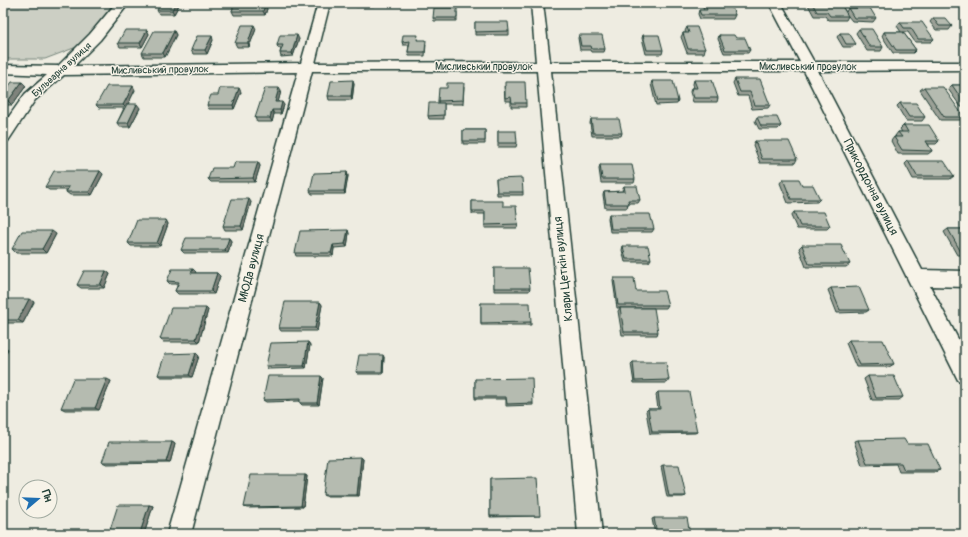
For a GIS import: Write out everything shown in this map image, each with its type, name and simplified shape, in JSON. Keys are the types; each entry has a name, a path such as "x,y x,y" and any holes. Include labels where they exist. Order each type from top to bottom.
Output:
{"street":[{"name":"Бульварна вулиця","path":"3,137 30,97 61,71 95,37 123,3"},
{"name":"МЮДа вулиця","path":"179,534 324,3"},
{"name":"Клари Цеткін вулиця","path":"537,3 590,534"},
{"name":"Прикордонна вулиця","path":"775,3 809,66 965,373"},
{"name":"Мисливський провулок","path":"3,69 61,71 306,67 965,66"},
{"path":"917,278 965,279"}],"shaded area":[{"path":"3,3 113,3 87,43 45,59 3,59"}],"building":[{"path":"161,3 176,3 172,10 157,10"},
{"path":"235,3 259,3 258,5 265,5 263,11 232,11"},
{"path":"704,3 730,3 735,15 701,15 699,10 707,10"},
{"path":"812,3 840,3 848,16 830,16 827,12 817,12"},
{"path":"434,8 457,8 457,18 433,18"},
{"path":"848,8 870,8 876,18 854,18"},
{"path":"933,18 945,18 952,26 939,26"},
{"path":"475,22 508,22 509,31 475,32"},
{"path":"900,22 922,22 934,39 918,39 911,28 904,28"},
{"path":"242,25 254,25 248,43 235,43"},
{"path":"687,27 697,27 705,49 688,49 683,33 689,33"},
{"path":"859,29 872,29 883,47 870,47"},
{"path":"125,30 147,30 140,43 118,43"},
{"path":"154,31 174,31 163,53 142,53"},
{"path":"884,32 903,32 916,50 896,50"},
{"path":"840,33 849,33 856,44 846,44"},
{"path":"280,35 297,35 292,53 280,53 283,45 277,45"},
{"path":"403,35 418,35 417,40 426,40 425,52 408,52 410,41 402,42"},
{"path":"579,35 602,35 605,49 592,49 591,46 581,46"},
{"path":"643,35 659,35 663,50 647,50"},
{"path":"719,35 734,35 736,38 745,38 750,50 725,50"},
{"path":"197,36 212,36 205,50 191,50"},
{"path":"735,79 760,79 770,105 755,105 750,92 740,92"},
{"path":"353,80 351,96 328,96 331,81"},
{"path":"694,80 712,80 718,98 694,98 691,88 697,88"},
{"path":"652,81 673,81 678,101 658,101"},
{"path":"12,82 22,82 8,101 3,101 3,94"},
{"path":"505,82 525,82 526,103 512,103 511,97 505,98"},
{"path":"447,83 464,83 463,100 438,101 439,88 447,88"},
{"path":"952,85 965,85 965,104"},
{"path":"107,86 133,86 123,105 96,105"},
{"path":"924,87 943,87 964,117 944,117"},
{"path":"220,88 239,88 233,105 207,105 211,95 218,95"},
{"path":"265,88 279,88 275,102 282,102 280,110 272,110 270,118 255,118"},
{"path":"429,103 444,103 444,115 428,116"},
{"path":"900,103 916,103 925,117 909,117"},
{"path":"127,104 137,104 128,123 117,123"},
{"path":"757,117 777,117 781,126 761,126"},
{"path":"591,119 619,119 622,133 593,133"},
{"path":"904,125 929,125 939,141 926,141 932,151 902,150 894,137 902,137 898,132 908,132"},
{"path":"463,130 485,130 485,141 463,141"},
{"path":"498,131 516,131 517,143 498,143"},
{"path":"755,141 789,141 797,159 762,159"},
{"path":"908,161 944,161 954,176 917,176"},
{"path":"235,162 258,162 253,178 208,179 212,168 233,168"},
{"path":"600,165 632,165 635,179 602,179"},
{"path":"54,171 100,171 89,192 66,192 69,187 45,187"},
{"path":"347,172 344,191 310,191 314,173"},
{"path":"522,178 523,192 497,192 496,179"},
{"path":"783,179 799,179 802,185 813,185 820,199 791,199"},
{"path":"624,186 637,186 640,200 628,200 629,204 606,204 604,192 625,191"},
{"path":"232,199 249,199 241,226 223,226"},
{"path":"472,201 503,201 503,206 516,206 518,224 485,225 485,211 472,211"},
{"path":"794,212 824,212 830,226 800,226"},
{"path":"609,214 650,214 654,229 611,229"},
{"path":"137,220 166,220 157,243 128,243"},
{"path":"948,229 965,229 965,252 961,252"},
{"path":"348,230 345,244 333,245 331,253 295,253 300,231"},
{"path":"22,231 52,231 42,249 12,249"},
{"path":"186,238 229,238 225,250 181,250"},
{"path":"802,245 841,245 850,264 809,264"},
{"path":"623,246 648,246 651,259 626,259"},
{"path":"494,268 528,268 530,288 494,288"},
{"path":"172,269 193,269 191,273 217,273 211,291 175,291 179,282 167,281"},
{"path":"84,271 106,271 100,285 77,285"},
{"path":"614,278 634,278 636,291 664,291 668,305 618,305"},
{"path":"859,287 869,310 840,310 831,288"},
{"path":"3,299 29,299 18,320 3,320"},
{"path":"285,302 320,302 315,328 279,328"},
{"path":"481,303 530,303 531,322 481,323"},
{"path":"171,308 206,308 196,339 160,339"},
{"path":"620,308 654,308 658,332 624,332"},
{"path":"849,340 883,340 894,364 860,365"},
{"path":"308,342 304,366 266,366 271,343"},
{"path":"196,353 189,375 158,375 165,354"},
{"path":"359,355 383,355 382,372 356,372"},
{"path":"633,362 666,362 669,380 635,381"},
{"path":"268,376 321,376 317,403 300,403 300,399 263,400"},
{"path":"868,376 894,376 903,397 876,398"},
{"path":"532,378 533,403 507,404 506,397 475,397 475,379"},
{"path":"73,379 107,379 95,408 61,408"},
{"path":"658,392 689,392 697,432 652,432 648,409 660,409"},
{"path":"904,439 907,444 928,444 940,470 904,470 901,463 867,463 858,440"},
{"path":"109,442 172,442 166,462 102,462"},
{"path":"361,457 357,495 323,495 328,458"},
{"path":"663,465 679,465 686,496 669,496"},
{"path":"251,475 305,475 301,506 244,507"},
{"path":"537,478 540,516 490,516 490,479"},
{"path":"118,505 149,505 140,533 109,533"},
{"path":"654,518 687,518 690,534 657,534"}]}
